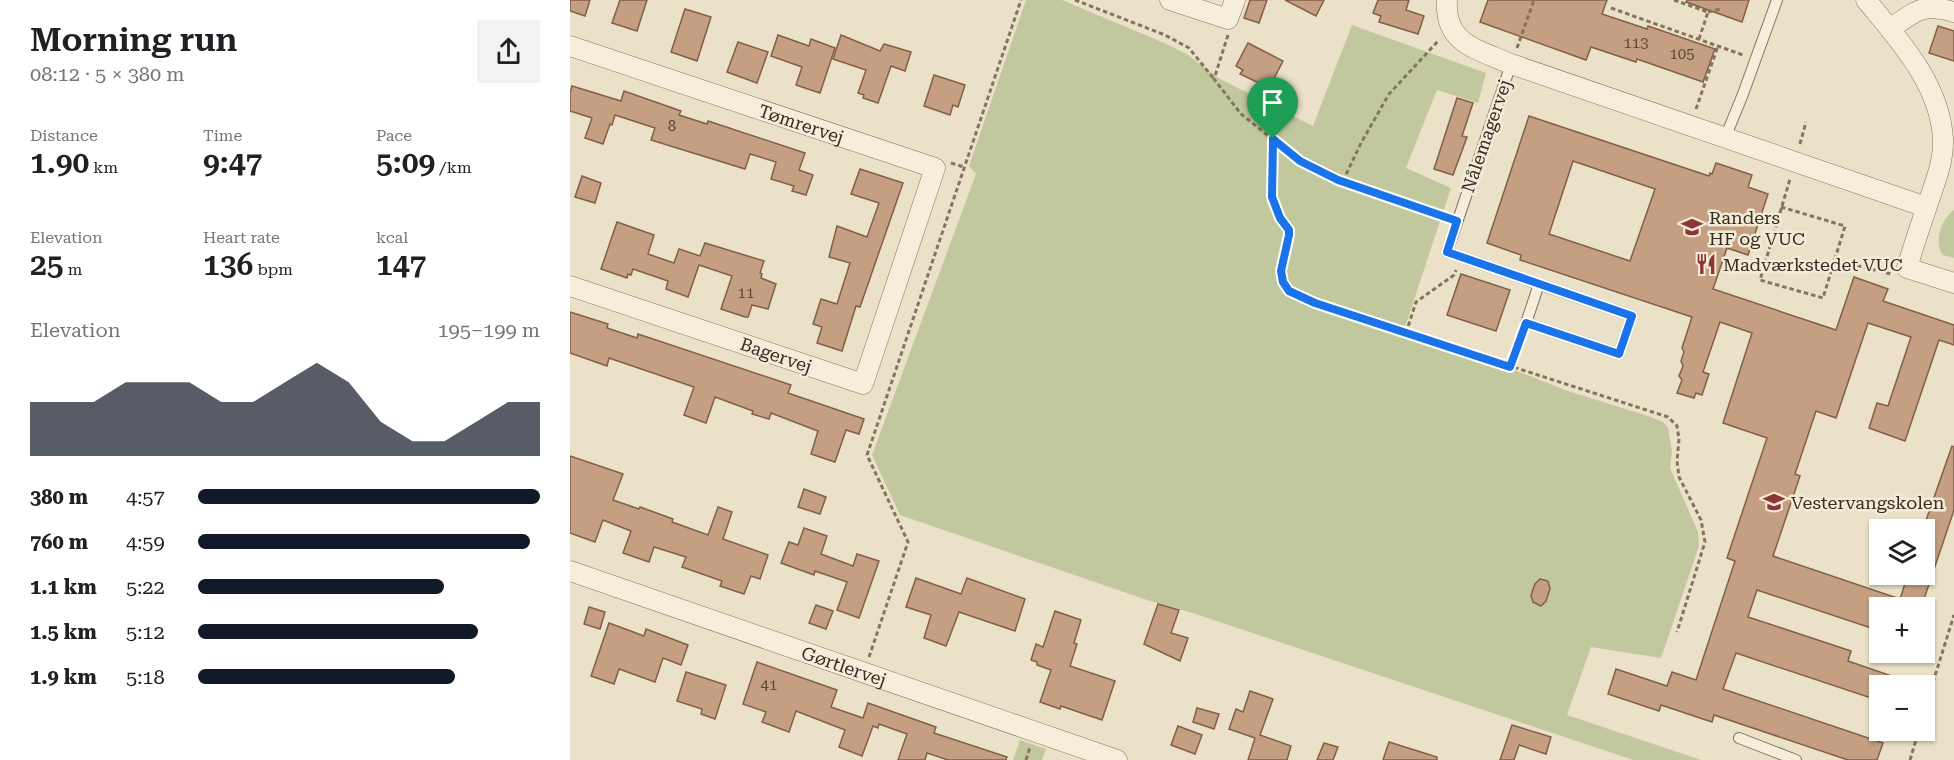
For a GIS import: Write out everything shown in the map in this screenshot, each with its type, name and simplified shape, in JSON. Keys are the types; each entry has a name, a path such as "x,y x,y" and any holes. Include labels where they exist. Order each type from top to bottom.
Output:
{"street":[{"path":"1170,0 1228,19 1235,0"},
{"path":"1447,0 1446,16 1451,28"},
{"path":"1866,0 1906,50 1946,109 1943,141 1946,176 1926,207 1907,268 1954,283"},
{"path":"1890,29 1918,9 1937,7 1954,12"},
{"name":"Nålemagervej","path":"1451,28 1462,42 1511,64 1926,207"},
{"name":"Tømrervej","path":"570,46 935,168 903,265"},
{"name":"Bagervej","path":"570,286 863,384 903,265"},
{"name":"Gørtlervej","path":"570,571 1117,760"}],"lane":[{"path":"1725,138 1777,0"},
{"name":"Nålemagervej","path":"1511,64 1447,252 1632,316 1619,354 1526,323"},
{"path":"1526,323 1539,284"},
{"path":"1738,738 1796,760"}],"path":[{"path":"864,672 908,542 867,455 1021,0"},
{"path":"1076,0 1165,35 1189,48 1241,114 1300,161 1343,181 1457,221"},
{"path":"1511,64 1534,0"},
{"path":"1674,0 1708,12 1721,9"},
{"path":"1611,8 1756,59"},
{"path":"1699,39 1708,12"},
{"path":"1214,79 1229,33 1228,19"},
{"path":"1343,181 1361,143 1389,94 1451,28"},
{"path":"1690,126 1718,46"},
{"path":"1781,207 1845,226 1823,298 1760,280 1781,207 1795,161 1806,122"},
{"path":"1273,139 1272,197 1280,218 1289,230 1281,271 1283,282 1289,291 1300,297 1406,333 1668,417 1677,426 1679,477 1701,520 1705,542 1677,632"},
{"path":"1835,260 1889,275 1907,268"},
{"path":"1406,333 1416,302 1454,275"},
{"path":"1510,367 1526,323"},
{"path":"1935,676 1954,615"},
{"path":"1910,760 1916,741"}],"green space":[{"path":"1026,0 1062,0 1169,45 1188,55 1220,79 1313,126 1352,25 1486,73 1478,103 1437,90 1406,168 1451,188 1405,327 1565,390 1651,417 1663,422 1668,428 1672,451 1670,468 1698,532 1699,546 1661,658 1591,647 1567,715 1701,760 1633,760 1193,613 1147,600 900,515 872,455 976,174 969,166"},
{"path":"1954,210 1954,258 1943,255 1940,251 1939,240 1943,223"},
{"path":"1020,740 1046,749 1042,760 1013,760"}],"building":[{"path":"570,0 590,0 585,16 570,11"},
{"path":"620,0 647,0 637,31 612,23"},
{"path":"1250,0 1267,0 1259,23 1244,18"},
{"path":"1285,0 1324,0 1316,16"},
{"path":"1378,0 1409,0 1406,10 1424,16 1418,34 1379,22 1381,16 1373,13"},
{"path":"1488,0 1607,0 1602,14 1647,29 1648,26 1715,49 1703,82 1637,59 1636,62 1591,47 1586,60 1480,22"},
{"path":"1687,0 1749,0 1742,22 1686,2"},
{"path":"685,9 711,17 697,61 671,52"},
{"path":"1938,26 1954,31 1954,61 1929,53"},
{"path":"778,35 809,46 811,39 835,48 820,93 796,85 802,67 771,56"},
{"path":"841,35 880,51 884,44 911,52 905,71 891,66 878,103 863,98 864,95 858,93 866,70 833,59"},
{"path":"738,42 768,52 757,83 727,72"},
{"path":"1248,43 1283,61 1271,84 1269,83 1267,87 1240,74 1243,70 1236,66"},
{"path":"934,75 965,85 958,107 953,105 950,115 924,106"},
{"path":"572,86 621,101 624,91 681,111 679,115 707,124 708,121 805,153 799,170 813,175 806,195 792,191 794,186 771,179 776,162 750,154 745,169 651,140 655,128 615,115 603,144 585,138 592,118 570,111"},
{"path":"1457,98 1473,103 1462,136 1467,137 1453,175 1434,169"},
{"path":"1529,116 1709,176 1716,163 1752,175 1748,187 1768,194 1748,255 1727,248 1713,289 1836,330 1854,277 1888,289 1883,301 1954,325 1954,345 1939,340 1905,441 1869,428 1877,403 1888,406 1911,337 1868,323 1836,418 1816,411 1795,474 1800,476 1773,556 1894,597 1869,597 1869,627 1757,590 1748,617 1851,651 1848,661 1889,675 1869,675 1869,697 1736,653 1723,689 1869,738 1869,741 1883,743 1877,760 1848,760 1714,715 1712,722 1661,705 1659,711 1608,694 1616,669 1667,686 1672,672 1696,680 1735,561 1727,558 1767,438 1723,423 1752,333 1720,322 1703,372 1709,374 1702,395 1696,393 1694,398 1677,393 1682,380 1679,376 1683,366 1682,348 1692,317 1520,260 1521,255 1487,243","holes":["1573,161 1655,189 1630,261 1549,234"]},
{"path":"860,169 903,183 860,307 856,306 842,351 817,343 822,327 813,324 821,299 837,304 850,263 829,257 837,226 867,237 879,203 851,194"},
{"path":"582,176 601,183 595,203 575,197"},
{"path":"617,222 654,235 648,254 674,263 679,249 700,256 705,243 764,261 760,273 761,278 776,284 768,309 752,305 748,317 745,317 721,309 732,276 699,265 688,297 666,289 668,281 633,269 627,278 601,269"},
{"path":"1461,274 1510,290 1496,331 1447,315"},
{"path":"570,312 608,324 607,328 637,338 638,334 791,385 788,393 864,419 859,434 846,430 835,462 811,454 818,431 771,413 769,419 715,397 706,423 684,415 694,387 609,358 607,366 570,353"},
{"path":"1952,446 1954,447 1954,510 1935,566 1935,519 1926,519"},
{"path":"570,456 623,474 613,500 673,519 672,522 708,535 718,507 732,512 723,539 768,555 760,579 751,576 744,594 720,586 722,581 682,567 686,557 654,547 649,562 623,553 631,531 603,520 595,542 570,533"},
{"path":"804,489 826,497 820,514 798,507"},
{"path":"804,528 827,536 821,554 853,566 857,554 879,561 859,618 837,610 847,582 815,571 814,575 781,563 789,542 798,545"},
{"path":"916,578 961,594 967,578 1025,599 1015,631 959,612 946,646 924,638 931,615 906,607"},
{"path":"1540,579 1548,581 1550,589 1546,601 1541,606 1533,602 1531,595 1535,584"},
{"path":"1904,585 1929,585 1925,597 1901,597"},
{"path":"1158,604 1179,610 1171,633 1188,638 1180,661 1144,644"},
{"path":"816,605 833,611 826,629 809,623"},
{"path":"589,607 605,612 600,629 584,624"},
{"path":"1055,611 1081,620 1070,666 1115,681 1102,720 1061,706 1060,709 1040,702 1051,670 1031,660 1036,644 1043,647"},
{"path":"609,623 644,636 646,629 688,645 681,665 663,658 655,682 619,669 614,684 591,676"},
{"path":"757,662 837,690 831,707 863,718 868,703 936,727 934,733 1007,757 1006,760 948,760 927,753 925,760 898,760 907,734 879,724 878,728 873,726 862,756 839,747 845,730 796,711 789,732 762,722 766,712 743,704"},
{"path":"686,672 726,685 715,719 701,714 702,709 677,701"},
{"path":"1250,691 1273,699 1260,735 1291,746 1287,760 1248,760 1255,738 1229,729 1236,709 1243,712"},
{"path":"1197,708 1219,714 1214,729 1193,722"},
{"path":"1512,725 1551,737 1546,754 1519,745 1514,760 1500,760"},
{"path":"1178,726 1202,735 1195,754 1171,745"},
{"path":"1389,742 1437,757 1437,760 1383,760"},
{"path":"1324,743 1338,747 1333,760 1317,760"}],"place":[{"name":"Randers HF og VUC","path":"1692,227"},
{"name":"Madværkstedet VUC","path":"1706,264"},
{"name":"Vestervangskolen","path":"1774,502"}],"route":[{"path":"1273,139 1300,161 1338,180 1457,221 1447,252 1632,316 1619,354 1526,323 1510,367 1315,303 1289,291 1283,282 1281,271 1289,241 1289,230 1280,218 1272,197 1273,139"}]}
